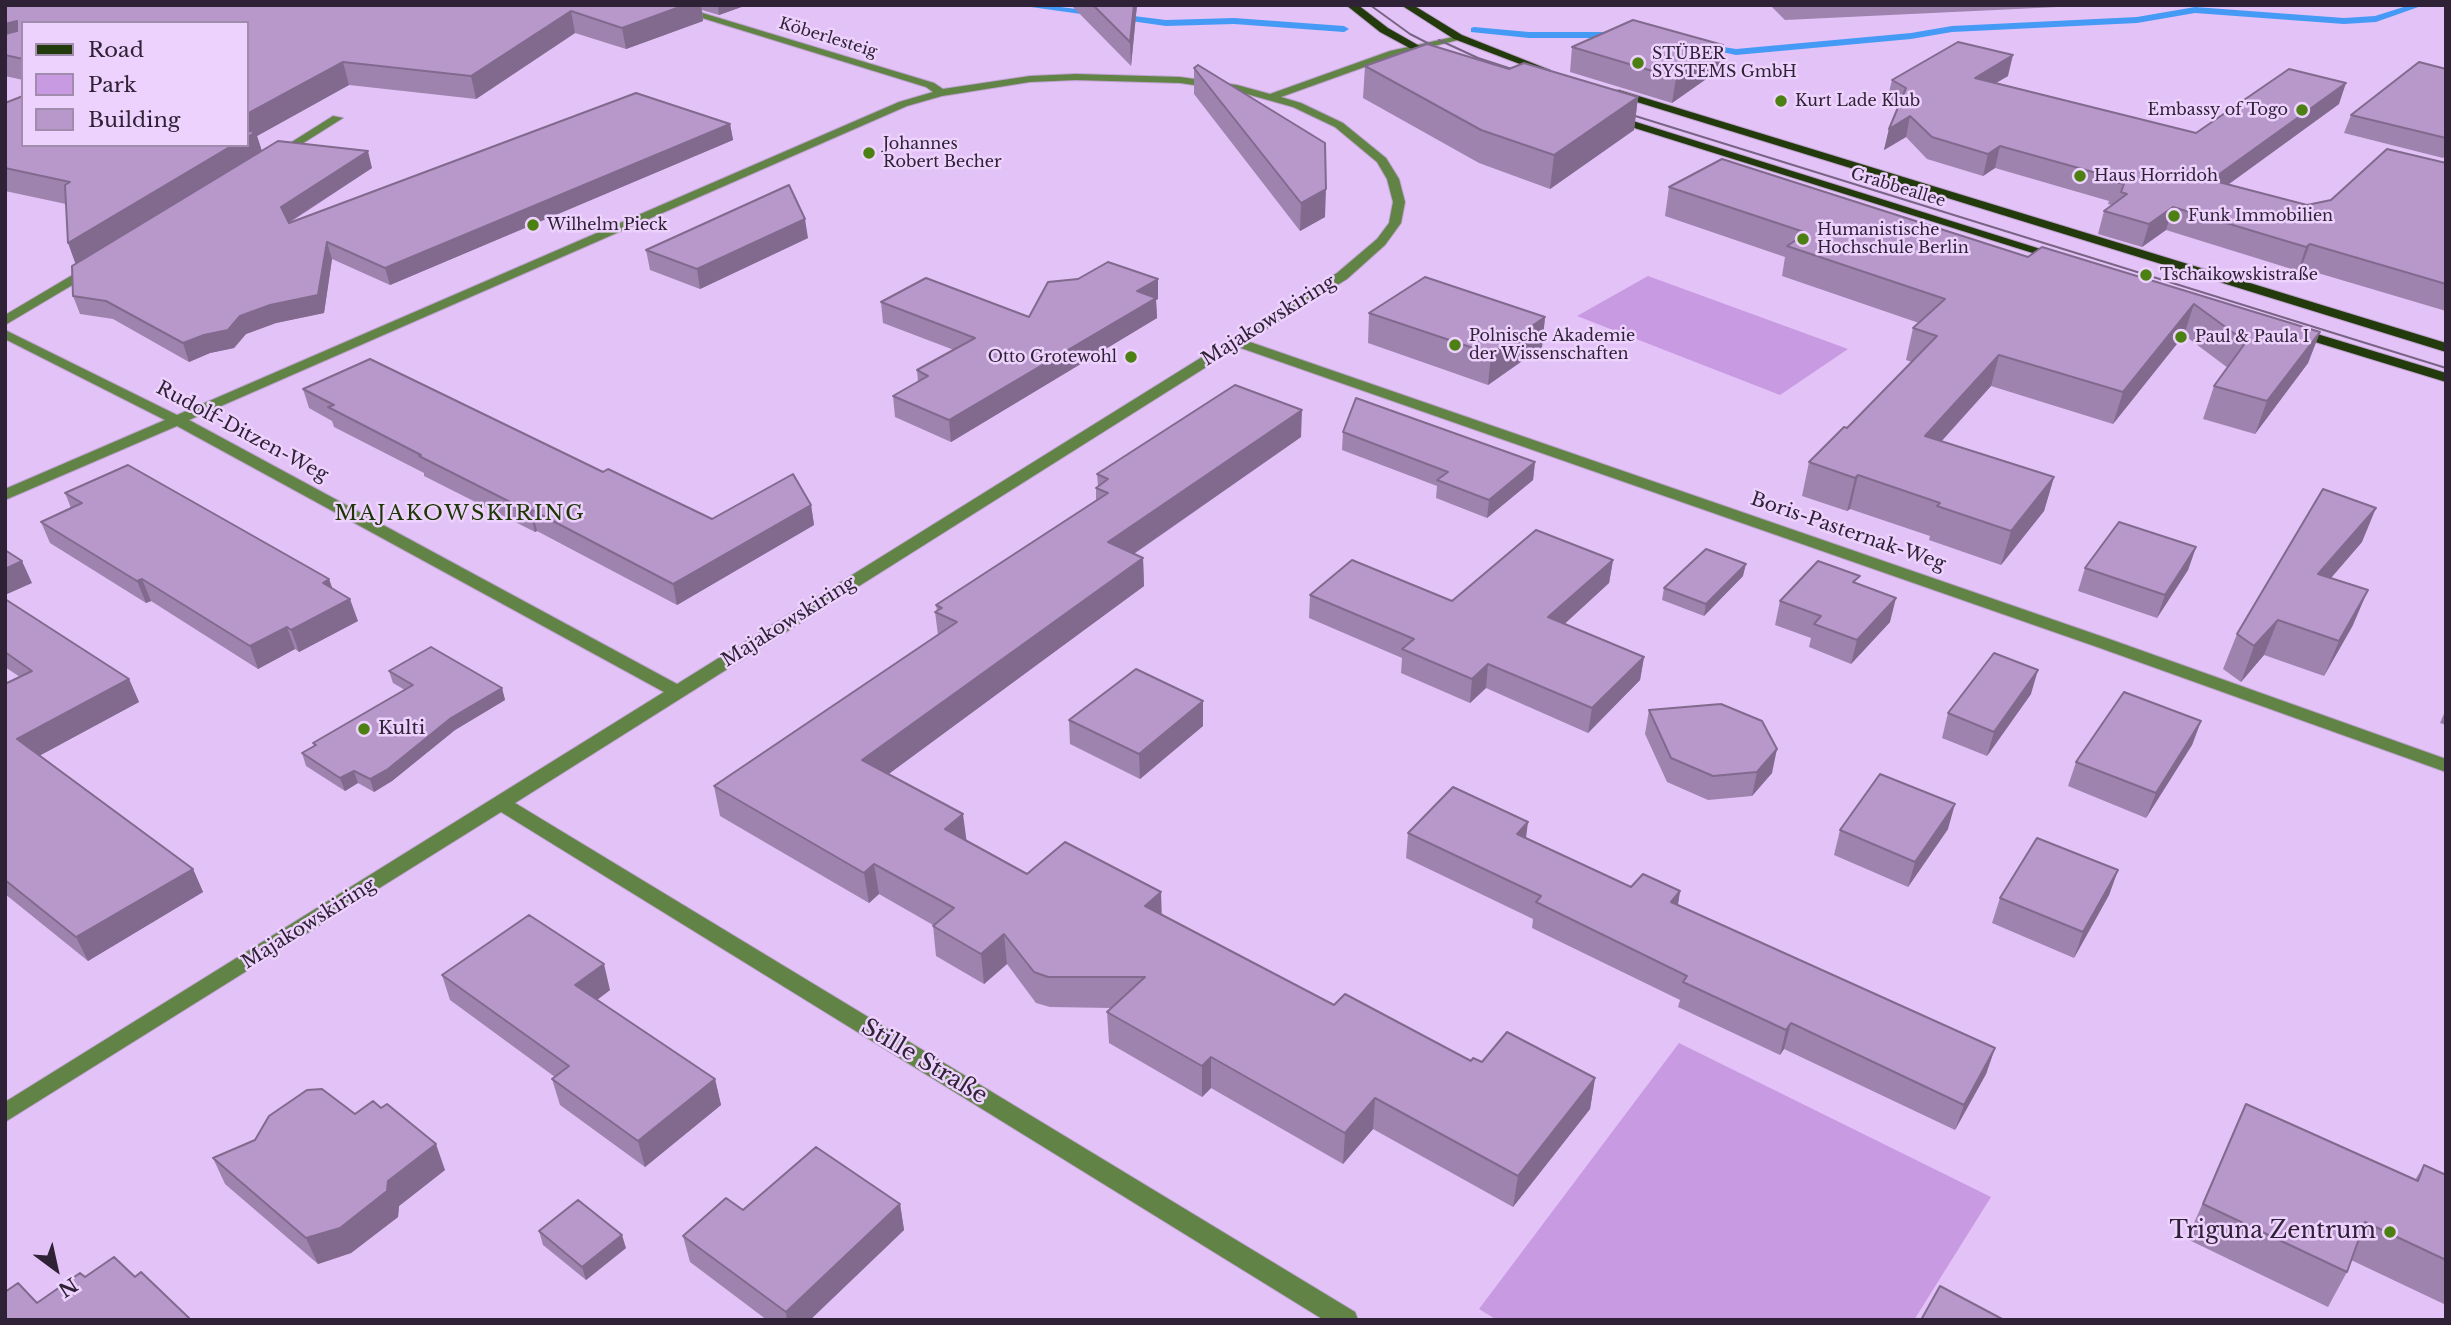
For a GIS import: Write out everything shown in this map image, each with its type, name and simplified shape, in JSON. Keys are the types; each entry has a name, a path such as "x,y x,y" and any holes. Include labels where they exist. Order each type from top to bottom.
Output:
{"main road":[{"path":"1351,5 1384,30 1442,61"},
{"path":"1406,5 1458,37 1561,75"},
{"name":"Grabbeallee","path":"1601,88 2446,348"},
{"name":"Grabbeallee","path":"1595,113 2067,260"},
{"path":"2280,326 2446,378"}],"street":[{"name":"Köberlesteig","path":"665,5 930,85 940,93"},
{"path":"1271,97 1413,47 1458,37"},
{"name":"Majakowskiring","path":"5,495 903,104 940,93 1030,79 1076,76 1180,80 1219,85 1271,97 1314,111 1364,143 1389,170 1399,202 1395,223 1381,242 1342,276 5,1113"},
{"path":"265,163 338,118"},
{"path":"5,321 104,260"},
{"name":"Rudolf-Ditzen-Weg","path":"5,334 177,420 678,692"},
{"name":"Boris-Pasternak-Weg","path":"1236,342 2106,644 2446,766"},
{"name":"Stille Straße","path":"502,804 1346,1320"}],"green space":[{"path":"1648,276 1848,349 1780,395 1577,316"},
{"path":"1679,1043 1991,1197 1914,1320 1497,1320 1479,1309"}],"building":[{"path":"5,5 685,5 622,28 571,11 471,76 343,62 248,113 248,21 21,21 21,59 5,55 5,34 17,31 17,21 5,24"},
{"path":"1093,5 1134,5 1130,42"},
{"path":"1633,20 1723,45 1676,78 1572,47"},
{"path":"1958,42 2013,55 1975,78 2196,133 2289,69 2346,83 2211,180 2307,205 2331,200 2387,149 2446,163 2446,284 2310,244 2306,247 2173,207 2149,224 2104,211 2127,194 2121,192 2124,184 2115,182 2118,179 2000,146 1988,154 1932,137 1910,116 1889,129 1906,88 1892,80"},
{"path":"1427,44 1509,69 1524,63 1638,97 1554,155 1481,130 1365,66"},
{"path":"2419,62 2446,69 2446,138 2351,115"},
{"path":"1198,65 1325,143 1326,189 1301,203 1194,68"},
{"path":"636,93 730,124 385,268 327,242 318,295 270,305 240,316 228,330 183,343 106,301 73,296 72,266 278,141 368,151 281,207 289,223"},
{"path":"21,97 21,147 230,147 68,243 65,185 70,182 5,168 5,103"},
{"path":"1722,159 2028,257 2042,247 2320,332 2267,401 2214,386 2246,342 2194,304 2123,392 1999,355 1925,436 2054,477 2011,531 1937,506 1940,503 1858,475 1855,478 1809,462 1844,427 1847,428 1937,336 1913,328 1945,299 1787,246 1807,233 1669,187"},
{"path":"789,185 805,219 697,269 646,250"},
{"path":"1108,262 1158,279 1137,291 1156,298 949,420 893,396 928,376 917,370 975,338 881,302 926,278 1029,317 1048,282 1078,279"},
{"path":"1425,277 1545,317 1491,354 1369,313"},
{"path":"370,359 603,472 608,469 712,519 793,474 811,505 673,584 532,510 530,512 419,456 421,455 328,407 334,405 303,389"},
{"path":"1235,385 1302,410 1108,542 1143,558 862,760 963,814 945,829 1027,874 1065,842 1161,892 1145,906 1334,1005 1345,994 1471,1061 1473,1058 1482,1062 1507,1032 1595,1078 1518,1176 1375,1098 1345,1133 1211,1057 1202,1066 1107,1012 1145,977 1048,977 1034,972 1004,934 981,954 933,926 954,908 874,864 864,873 714,786 957,622 935,612 942,608 936,605 1108,493 1096,488 1108,479 1097,474"},
{"path":"1356,398 1535,462 1489,500 1437,480 1448,472 1343,432"},
{"path":"128,465 329,579 323,583 350,599 291,630 287,627 250,646 142,579 137,581 41,522 82,503 65,493"},
{"path":"2323,489 2376,508 2318,574 2368,590 2339,641 2278,620 2254,646 2237,634"},
{"path":"2119,522 2196,547 2165,595 2085,568"},
{"path":"1536,530 1613,560 1548,617 1644,657 1592,708 1488,664 1472,679 1402,649 1414,639 1310,595 1352,560 1452,601"},
{"path":"1706,549 1746,564 1706,604 1664,588"},
{"path":"5,550 22,561 5,569"},
{"path":"1818,561 1860,576 1853,582 1896,598 1857,640 1814,624 1821,616 1780,601"},
{"path":"5,599 129,679 17,739 193,869 76,937 5,880 5,684 32,671 5,652"},
{"path":"431,647 502,688 451,718 388,769 370,779 354,771 340,778 302,753 316,745 313,743 413,685 389,671"},
{"path":"1994,653 2038,670 1994,732 1948,713"},
{"path":"1136,669 1203,701 1139,754 1069,720"},
{"path":"2124,692 2201,721 2156,793 2076,762"},
{"path":"1721,704 1762,721 1777,749 1757,772 1713,776 1671,758 1649,710"},
{"path":"1880,774 1955,804 1915,862 1840,830"},
{"path":"1453,787 1528,822 1517,834 1631,887 1643,874 1680,891 1671,902 1995,1048 1964,1105 1791,1023 1786,1030 1683,982 1687,976 1536,902 1541,896 1408,833"},
{"path":"2037,838 2118,870 2083,932 2000,898"},
{"path":"529,915 604,964 575,985 715,1079 638,1141 552,1079 569,1066 442,975"},
{"path":"322,1089 355,1114 373,1101 381,1108 387,1104 436,1144 388,1181 387,1191 340,1228 306,1238 213,1158 255,1140 269,1116 307,1090"},
{"path":"2246,1104 2418,1181 2424,1165 2446,1175 2446,1260 2365,1222 2347,1272 2203,1204"},
{"path":"816,1147 900,1204 786,1312 683,1236 726,1198 743,1210"},
{"path":"578,1200 622,1235 582,1267 539,1231"},
{"path":"114,1257 135,1277 141,1272 189,1318 5,1320 5,1292 18,1283 37,1303 80,1273 85,1277"},
{"path":"1940,1286 2004,1320 1921,1320"}],"waterway":[{"path":"1021,5 1166,23 1234,21 1344,29"},
{"path":"1704,47 1736,52 1911,36 1952,29 2137,20 2195,10 2344,21 2376,19 2420,5"},
{"path":"1474,30 1529,35 1620,35"}],"tram line":[{"path":"1370,5 1410,34 1447,53"},
{"path":"1439,40 1478,58 1530,75"},
{"path":"1616,110 2446,368"}],"place":[{"name":"STÜBER SYSTEMS GmbH","path":"1638,63"},
{"name":"Kurt Lade Klub","path":"1781,101"},
{"name":"Embassy of Togo","path":"2302,110"},
{"name":"Johannes Robert Becher","path":"869,153"},
{"name":"Haus Horridoh","path":"2080,176"},
{"name":"Funk Immobilien","path":"2174,216"},
{"name":"Wilhelm Pieck","path":"533,225"},
{"name":"Humanistische Hochschule Berlin","path":"1803,239"},
{"name":"Tschaikowskistraße","path":"2146,275"},
{"name":"Paul & Paula I","path":"2181,337"},
{"name":"Polnische Akademie der Wissenschaften","path":"1455,345"},
{"name":"Otto Grotewohl","path":"1131,357"},
{"name":"Kulti","path":"364,729"},
{"name":"Triguna Zentrum","path":"2390,1232"}],"district":[{"name":"MAJAKOWSKIRING","path":"460,514"}]}
